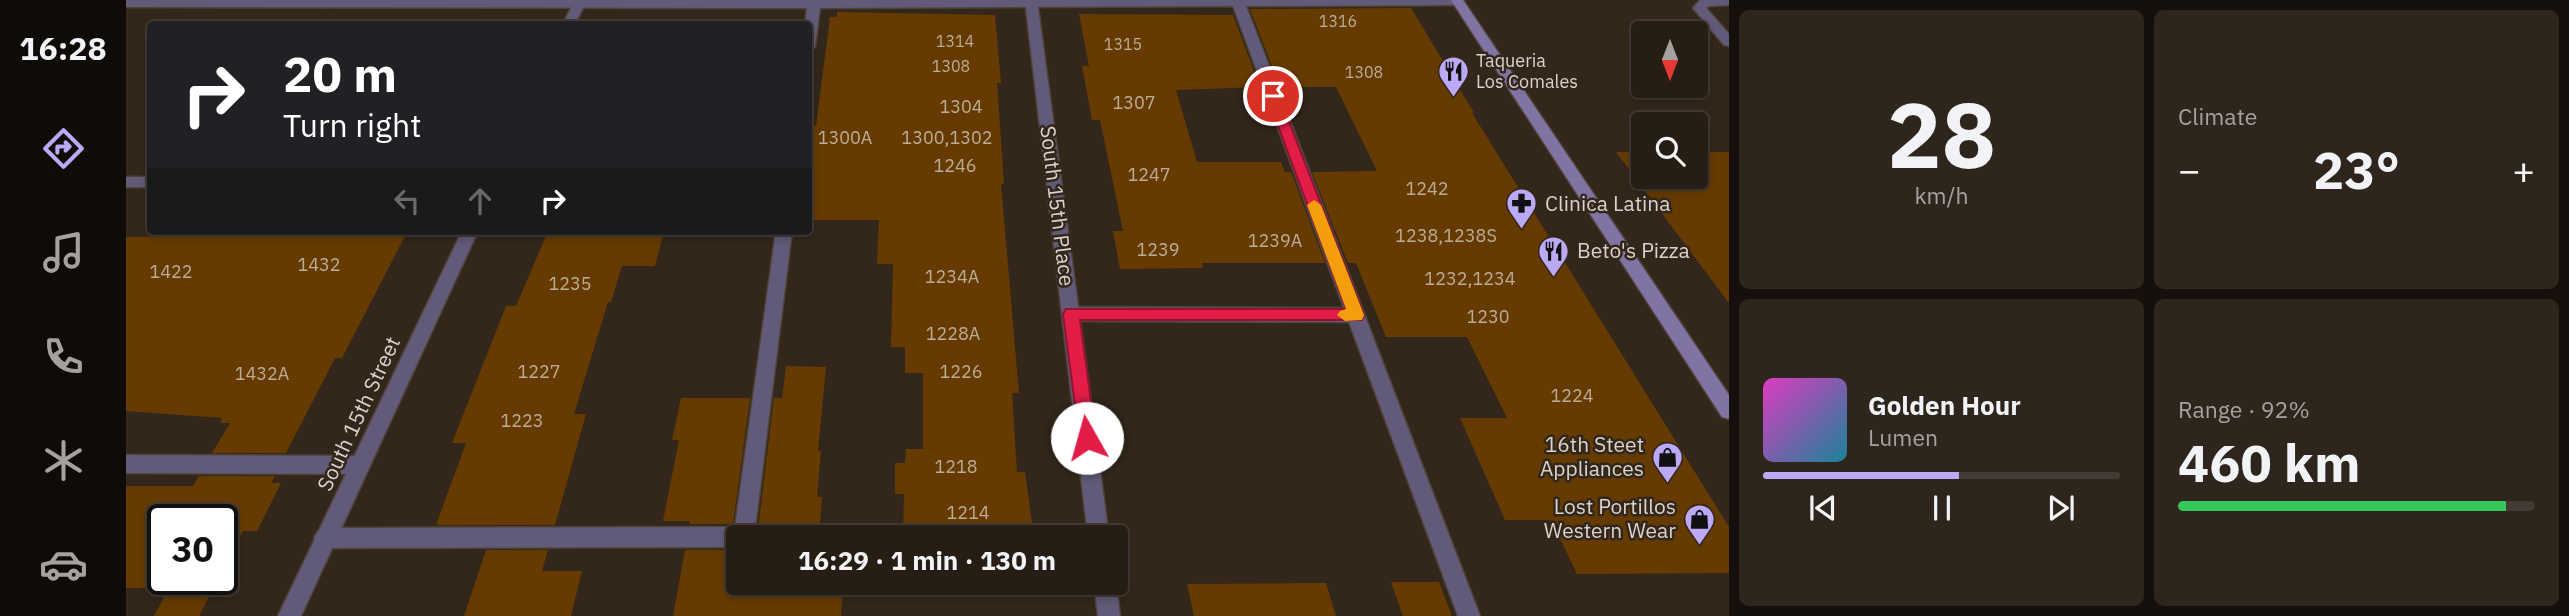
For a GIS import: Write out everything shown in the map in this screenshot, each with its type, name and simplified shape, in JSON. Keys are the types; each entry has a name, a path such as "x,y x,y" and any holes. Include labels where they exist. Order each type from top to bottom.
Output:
{"main road":[{"path":"1457,0 1729,411"}],"street":[{"path":"126,3 580,2 814,5 1457,0"},
{"path":"1729,1 1705,2 1699,8 1729,42"},
{"path":"570,21 580,2"},
{"name":"South 15th Place","path":"1031,2 1097,525"},
{"path":"1238,2 1469,616"},
{"path":"812,21 814,5"},
{"path":"126,182 147,182"},
{"name":"South 15th Street","path":"289,616 468,235"},
{"path":"325,538 744,537 783,235"},
{"path":"1071,314 1356,315"},
{"path":"126,464 360,465"},
{"path":"1106,595 1109,616"}],"building":[{"path":"1411,8 1472,113 1729,527 1729,573 1577,574 1551,520 1505,520 1460,418 1507,418 1467,337 1386,337 1356,263 1348,263 1312,172 1377,171 1336,87 1280,87 1250,9"},
{"path":"837,12 995,15 1001,83 997,83 1004,184 1001,184 1019,393 1012,393 1017,472 1025,472 1032,525 903,525 904,494 895,494 895,463 905,463 906,449 923,449 923,373 905,373 905,347 891,347 893,264 877,264 879,220 812,220 812,126 816,126 830,17 837,17"},
{"path":"1079,14 1233,15 1260,87 1176,90 1197,162 1281,162 1285,172 1291,172 1325,263 1202,263 1203,268 1120,269 1113,231 1123,231 1100,120 1092,120 1082,66 1089,66"},
{"path":"1616,152 1631,152 1631,172"},
{"path":"1708,152 1729,152 1729,303 1644,189 1708,189"},
{"path":"663,235 655,266 622,266 611,302 608,302 574,414 586,414 555,525 436,525 466,443 452,443 506,306 516,306 546,236"},
{"path":"405,236 342,358 335,358 286,453 212,453 230,423 220,423 222,418 126,411 126,237"},
{"path":"786,366 826,367 818,451 821,451 817,497 822,497 820,525 758,525 774,398 782,398"},
{"path":"681,398 750,398 733,524 663,521 679,440 672,440"},
{"path":"199,476 275,476 271,483 281,483 257,531 243,531 238,541 238,504 147,504 147,588 126,588 126,486 193,486"},
{"path":"486,550 548,550 542,571 582,571 571,616 464,616"},
{"path":"685,550 726,550 726,595 842,595 841,616 673,616"},
{"path":"1391,582 1439,582 1452,616 1403,616"},
{"path":"1326,583 1336,616 1194,616 1187,584"},
{"path":"165,595 210,595 199,616 154,616"}],"slow traffic":[{"path":"1314,205 1356,315 1345,315"}],"place":[{"name":"Taqueria Los Comales","path":"1453,98"},
{"name":"Clinica Latina","path":"1522,231"},
{"name":"Beto's Pizza","path":"1554,278"},
{"name":"16th Steet Appliances","path":"1667,484"},
{"name":"Lost Portillos Western Wear","path":"1699,546"}],"route":[{"path":"1087,438 1071,314 1356,315 1273,96"}]}
